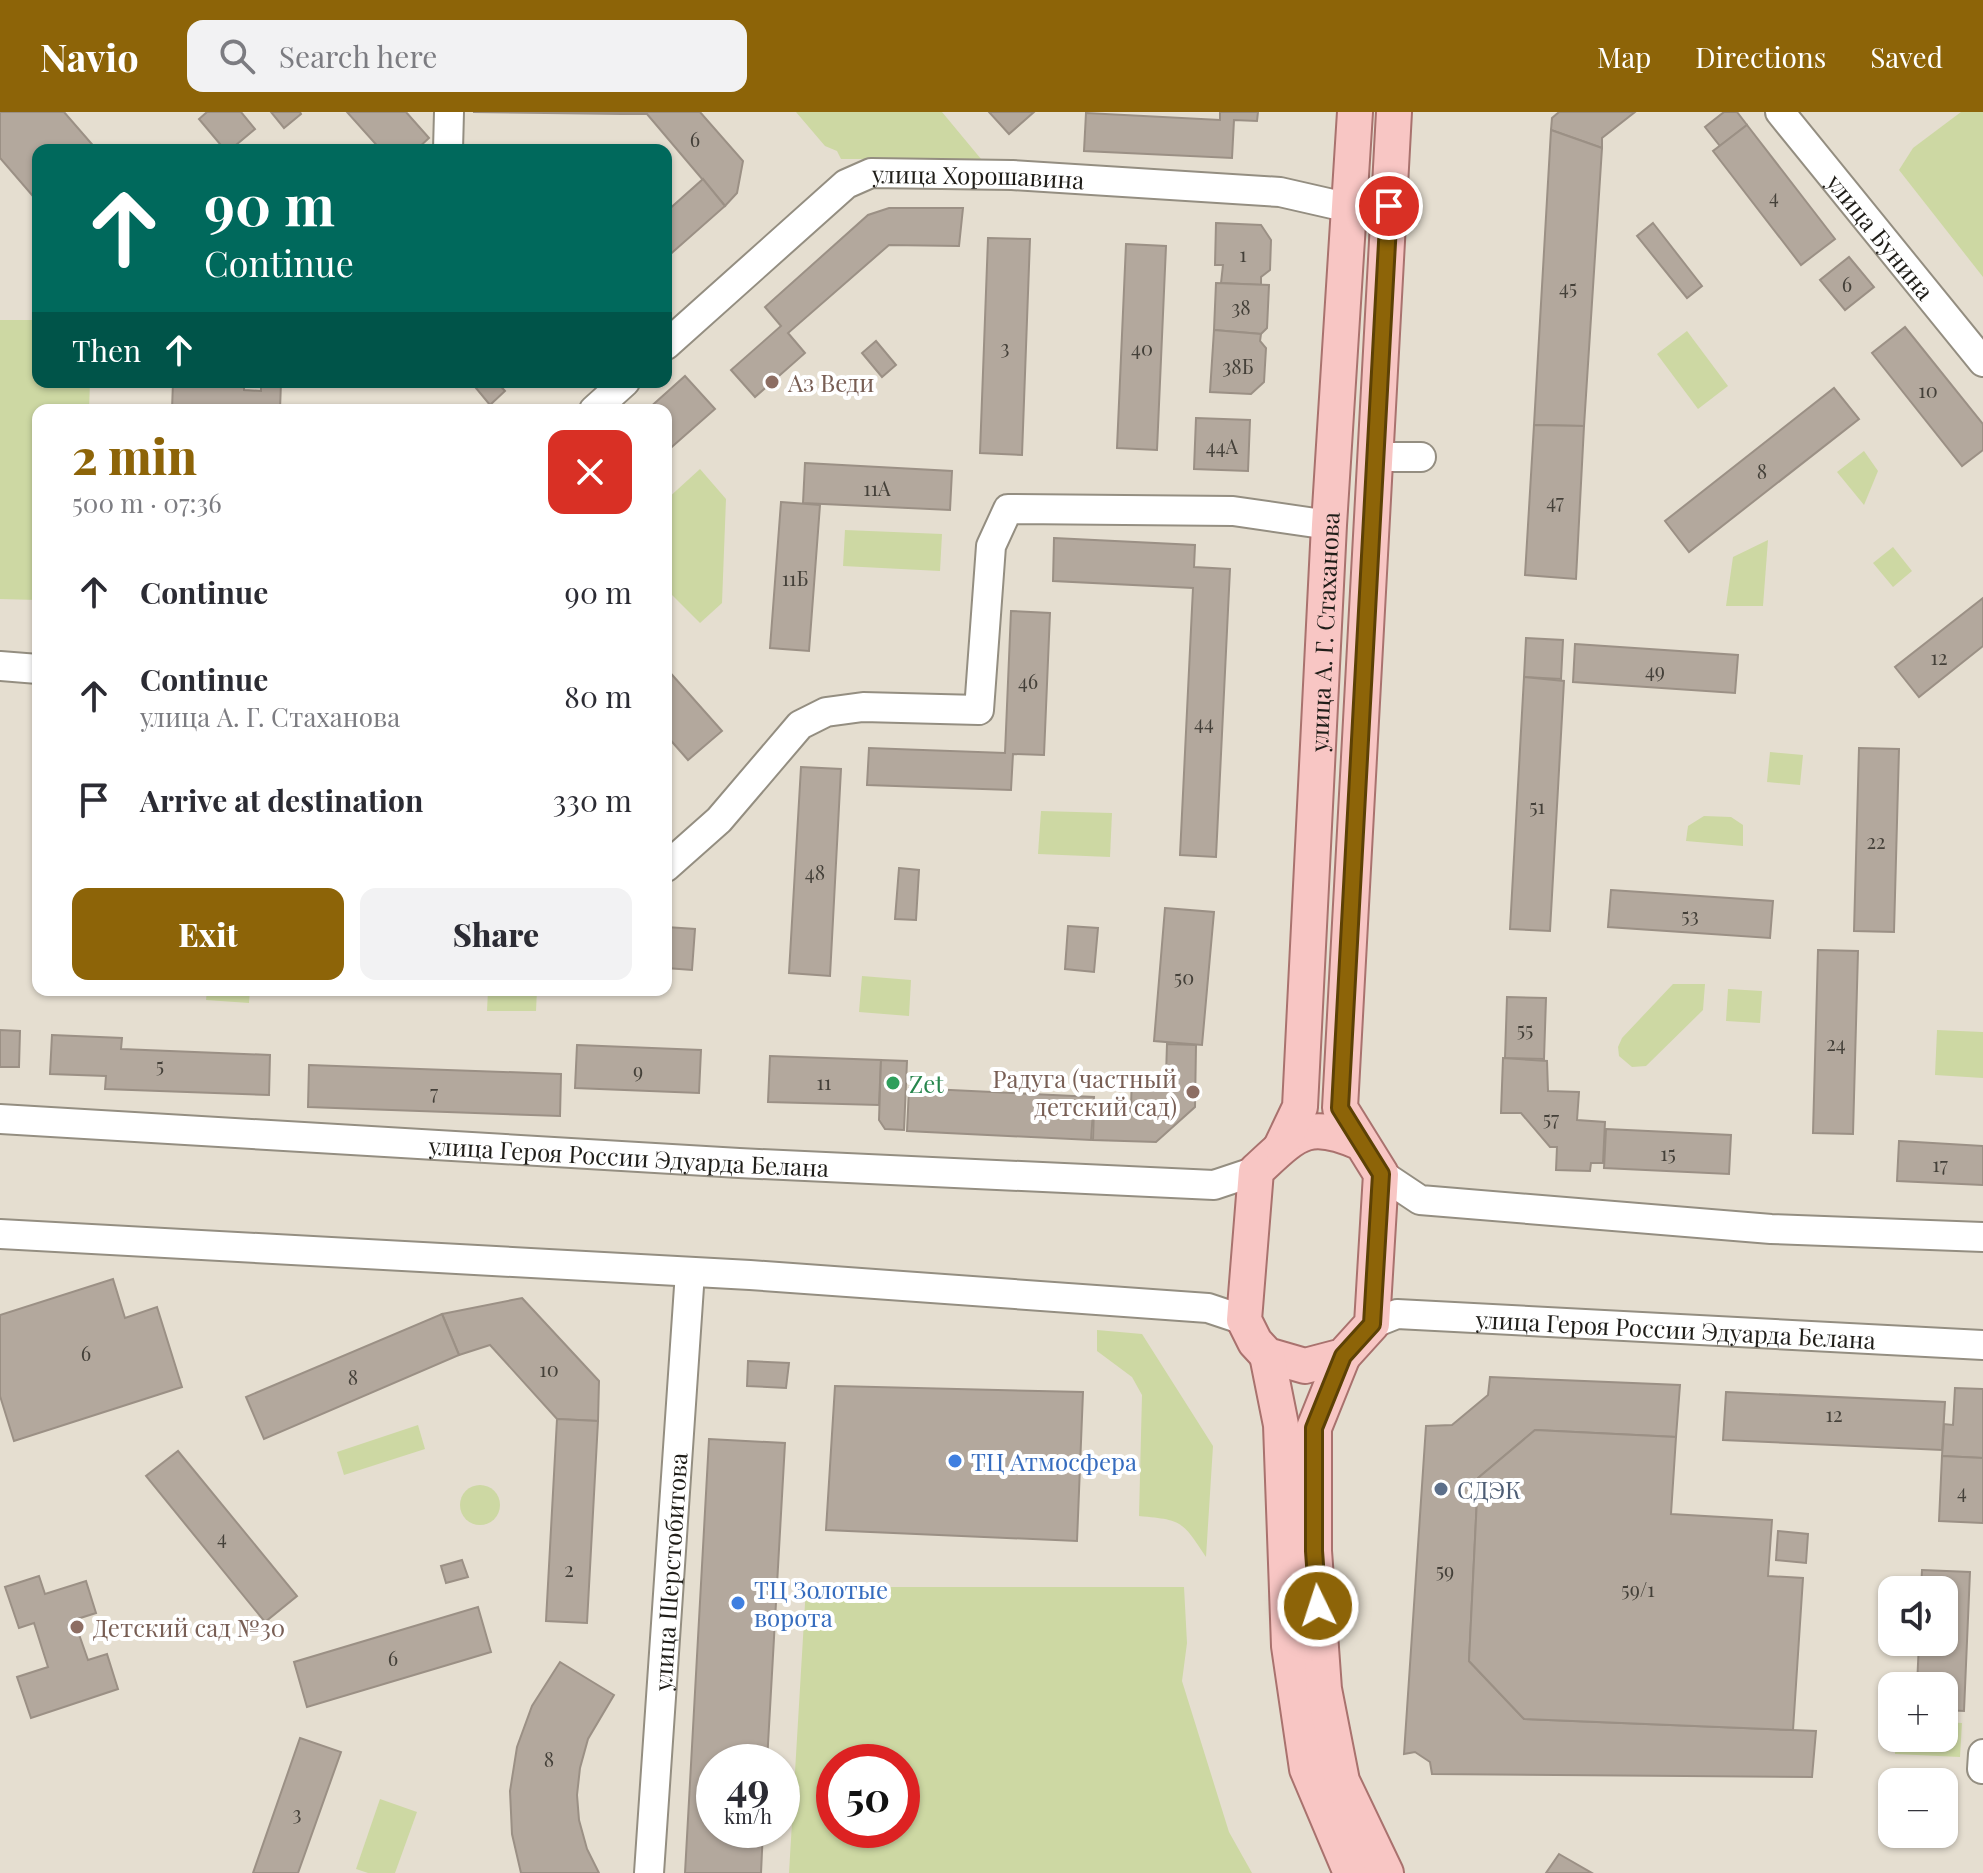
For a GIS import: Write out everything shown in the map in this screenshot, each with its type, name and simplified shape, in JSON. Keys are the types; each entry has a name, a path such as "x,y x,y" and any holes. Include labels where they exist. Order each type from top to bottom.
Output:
{"main road":[{"name":"улица А. Г. Стаханова","path":"1281,1147 1300,1107 1329,525 1355,112"},
{"name":"улица А. Г. Стаханова","path":"1381,1174 1340,1108 1394,112"},
{"path":"1343,1356 1305,1366 1267,1355 1255,1342 1244,1320 1256,1171 1281,1147 1307,1131 1334,1131 1361,1143"},
{"path":"1381,1174 1372,1324 1343,1356 1314,1428 1314,1551 1324,1689 1342,1781 1386,1873"},
{"path":"1267,1355 1281,1425 1289,1646 1307,1769 1351,1873"}],"street":[{"path":"448,144 449,112"},
{"name":"улица Бунина","path":"1780,112 1983,362"},
{"name":"улица Хорошавина","path":"672,340 846,184 871,173 1012,175 1189,185 1280,192 1350,208"},
{"path":"601,404 618,388"},
{"path":"1377,457 1421,457"},
{"path":"672,862 719,820 800,725 813,718 826,712 863,707 979,710 991,546 1008,509 1233,511 1329,525"},
{"path":"0,666 32,669"},
{"name":"улица Героя России Эдуарда Белана","path":"0,1119 739,1163 1214,1185 1256,1171"},
{"path":"1381,1174 1420,1200 1771,1229 1983,1237"},
{"path":"0,1234 690,1272 1208,1308 1244,1320"},
{"name":"улица Шерстобитова","path":"649,1873 690,1272"},
{"name":"улица Героя России Эдуарда Белана","path":"1372,1324 1397,1314 1983,1345"},
{"path":"1982,1769 1983,1754"}],"green space":[{"path":"796,112 942,112 981,159 841,159 837,151 825,146"},
{"path":"1961,112 1983,112 1983,277 1899,170 1913,148"},
{"path":"0,320 32,320 32,388 90,388 89,404 32,404 32,600 0,599"},
{"path":"1687,331 1728,386 1698,409 1657,354"},
{"path":"1864,451 1878,471 1864,505 1837,472"},
{"path":"700,469 726,499 722,603 700,623 672,595 672,495"},
{"path":"845,530 942,534 940,571 843,566"},
{"path":"1768,540 1763,606 1726,606 1733,557"},
{"path":"1893,547 1912,571 1893,587 1873,563"},
{"path":"1770,752 1803,755 1800,785 1767,782"},
{"path":"1041,811 1112,813 1110,857 1038,854"},
{"path":"1704,816 1731,817 1743,825 1743,846 1686,841 1688,826"},
{"path":"862,976 911,980 909,1016 859,1012"},
{"path":"1673,984 1705,984 1703,1010 1646,1066 1632,1067 1619,1056 1618,1047 1622,1038"},
{"path":"1728,989 1762,991 1760,1023 1726,1021"},
{"path":"206,996 250,996 249,1003 206,1000"},
{"path":"488,996 537,996 536,1011 487,1011"},
{"path":"1937,1030 1983,1032 1983,1078 1935,1075"},
{"path":"1097,1330 1142,1334 1213,1446 1206,1557 1180,1524 1139,1516 1142,1395 1132,1377 1097,1351"},
{"path":"418,1425 425,1449 344,1475 337,1452"},
{"path":"480,1485 494,1491 500,1505 494,1519 480,1525 466,1519 460,1505 466,1491"},
{"path":"806,1587 1184,1587 1187,1643 1182,1681 1229,1832 1252,1873 789,1873 790,1848 800,1848 800,1744 797,1744"},
{"path":"1958,1723 1962,1723 1960,1757 1895,1754 1958,1752"},
{"path":"380,1799 417,1812 395,1873 368,1873 356,1869"}],"building":[{"path":"0,112 64,112 92,144 32,144 32,195 0,158"},
{"path":"207,112 241,112 255,129 237,144 220,144 199,119"},
{"path":"271,112 300,112 301,114 284,128"},
{"path":"347,112 406,112 429,138 422,144 376,144"},
{"path":"473,112 620,112 620,114"},
{"path":"620,112 700,112 743,161 737,193 725,206 647,114"},
{"path":"989,112 1034,112 1009,134"},
{"path":"1220,112 1258,112 1257,121 1234,120 1232,158 1084,151 1086,113 1220,120"},
{"path":"1559,112 1635,112 1602,138 1602,148 1551,130 1552,118"},
{"path":"1724,112 1737,112 1747,125 1720,146 1705,127"},
{"path":"1747,125 1835,239 1801,265 1713,151"},
{"path":"1551,130 1602,148 1584,426 1534,425"},
{"path":"703,179 725,206 672,253 672,207"},
{"path":"889,208 963,208 959,246 889,245 788,333 805,353 755,397 731,370 781,326 765,307 868,215"},
{"path":"1216,223 1261,225 1271,240 1270,270 1261,277 1261,285 1221,283 1223,265 1215,265"},
{"path":"1653,223 1702,286 1687,298 1637,236"},
{"path":"988,238 1030,239 1022,455 980,453"},
{"path":"1126,244 1166,246 1157,450 1117,448"},
{"path":"1849,257 1874,287 1845,310 1820,280"},
{"path":"1216,283 1269,285 1267,328 1261,334 1214,330"},
{"path":"1905,327 1983,424 1983,450 1962,466 1872,353"},
{"path":"1214,330 1261,334 1260,341 1266,348 1264,382 1251,394 1210,392"},
{"path":"876,341 896,365 882,377 862,353"},
{"path":"685,376 715,409 672,447 672,404 654,404"},
{"path":"173,388 244,388 261,391 261,388 281,388 280,404 172,404"},
{"path":"476,388 502,388 505,391 489,404"},
{"path":"1834,388 1859,419 1689,552 1665,521"},
{"path":"1196,418 1250,420 1248,471 1194,469"},
{"path":"1534,425 1584,426 1576,579 1525,575"},
{"path":"805,463 952,471 950,510 803,503"},
{"path":"781,502 820,505 809,651 770,648"},
{"path":"1054,538 1195,545 1194,567 1230,569 1216,857 1180,855 1193,588 1053,581"},
{"path":"1983,598 1983,646 1919,697 1895,667"},
{"path":"1011,611 1050,613 1044,755 1013,754 1011,790 867,785 869,748 1005,753"},
{"path":"1526,638 1563,640 1561,679 1524,677"},
{"path":"1575,644 1738,655 1735,693 1573,682"},
{"path":"672,675 722,731 688,760 672,742"},
{"path":"1524,677 1564,681 1550,931 1510,929"},
{"path":"1859,748 1899,749 1894,932 1854,931"},
{"path":"801,767 841,769 830,976 789,973"},
{"path":"899,868 919,870 916,920 895,919"},
{"path":"1611,890 1773,901 1770,938 1608,927"},
{"path":"1165,908 1214,912 1202,1045 1154,1041"},
{"path":"1068,926 1098,928 1094,972 1065,969"},
{"path":"672,927 695,929 692,970 672,968"},
{"path":"1818,950 1858,951 1853,1134 1813,1133"},
{"path":"1507,997 1546,998 1544,1059 1505,1058"},
{"path":"0,1030 20,1031 19,1067 0,1067"},
{"path":"52,1035 122,1038 121,1049 270,1055 269,1095 105,1089 106,1076 50,1074"},
{"path":"1167,1044 1196,1045 1195,1107 1156,1142 1093,1140 1094,1107 1131,1108 1132,1073 1166,1075"},
{"path":"577,1045 701,1050 699,1093 575,1088"},
{"path":"770,1056 881,1060 879,1105 768,1102"},
{"path":"1503,1058 1547,1061 1548,1091 1579,1092 1577,1120 1605,1122 1603,1163 1591,1163 1590,1171 1556,1170 1557,1147 1550,1147 1521,1113 1501,1113"},
{"name":"Zet","path":"881,1060 907,1061 904,1130 885,1129 879,1120"},
{"path":"309,1065 561,1074 560,1116 308,1107"},
{"path":"909,1088 1094,1097 1091,1140 907,1131"},
{"path":"1606,1129 1731,1135 1729,1174 1604,1168"},
{"path":"1899,1141 1983,1146 1983,1185 1897,1181"},
{"path":"113,1279 125,1318 157,1307 182,1387 14,1441 0,1396 0,1315"},
{"path":"522,1298 599,1381 598,1421 557,1419 490,1345 459,1355 442,1314"},
{"path":"442,1314 459,1355 264,1439 246,1397"},
{"path":"748,1361 789,1363 786,1388 747,1386"},
{"path":"1490,1377 1680,1385 1676,1437 1535,1430 1478,1478 1469,1661 1524,1719 1816,1731 1812,1777 1432,1774 1430,1762 1415,1752 1404,1754 1426,1426 1452,1425 1488,1395"},
{"name":"ТЦ Атмосфера","path":"835,1386 1083,1392 1077,1541 826,1530"},
{"path":"1955,1388 1983,1389 1983,1458 1942,1456 1944,1424 1953,1425"},
{"path":"1726,1392 1945,1402 1942,1450 1723,1440"},
{"path":"557,1419 598,1421 587,1623 546,1621"},
{"path":"1535,1430 1676,1437 1671,1514 1772,1520 1768,1576 1803,1578 1793,1730 1524,1719 1469,1661 1478,1478"},
{"name":"ТЦ Золотые ворота","path":"709,1439 785,1443 768,1744 696,1744 696,1848 762,1848 761,1873 685,1873"},
{"path":"178,1451 297,1596 265,1622 146,1476"},
{"path":"1942,1456 1983,1458 1983,1523 1939,1521"},
{"path":"1778,1531 1808,1534 1806,1563 1776,1560"},
{"path":"462,1560 468,1577 446,1583 441,1566"},
{"path":"1922,1570 1970,1572 1964,1711 1958,1711 1958,1672 1918,1672 1918,1656 1958,1656 1958,1576 1922,1576"},
{"path":"39,1576 45,1594 86,1581 96,1613 74,1620 88,1660 107,1654 118,1689 31,1718 17,1677 48,1667 34,1623 19,1628 5,1587"},
{"path":"478,1607 491,1652 307,1707 294,1662"},
{"path":"560,1662 614,1695 588,1739 577,1795 579,1820 587,1849 599,1873 521,1873 512,1834 510,1791 517,1747 532,1706"},
{"path":"300,1738 341,1752 298,1873 253,1873"},
{"path":"1559,1854 1592,1873 1546,1873"}],"place":[{"name":"Аз Веди","path":"772,382"},
{"name":"Zet","path":"893,1083"},
{"name":"Радуга (частный детский сад)","path":"1193,1092"},
{"name":"ТЦ Атмосфера","path":"955,1461"},
{"name":"СДЭК","path":"1441,1489"},
{"name":"ТЦ Золотые ворота","path":"738,1603"},
{"name":"Детский сад №30","path":"77,1627"}],"route":[{"path":"1318,1606 1314,1551 1314,1428 1343,1356 1372,1324 1381,1174 1340,1108 1389,206"}]}
